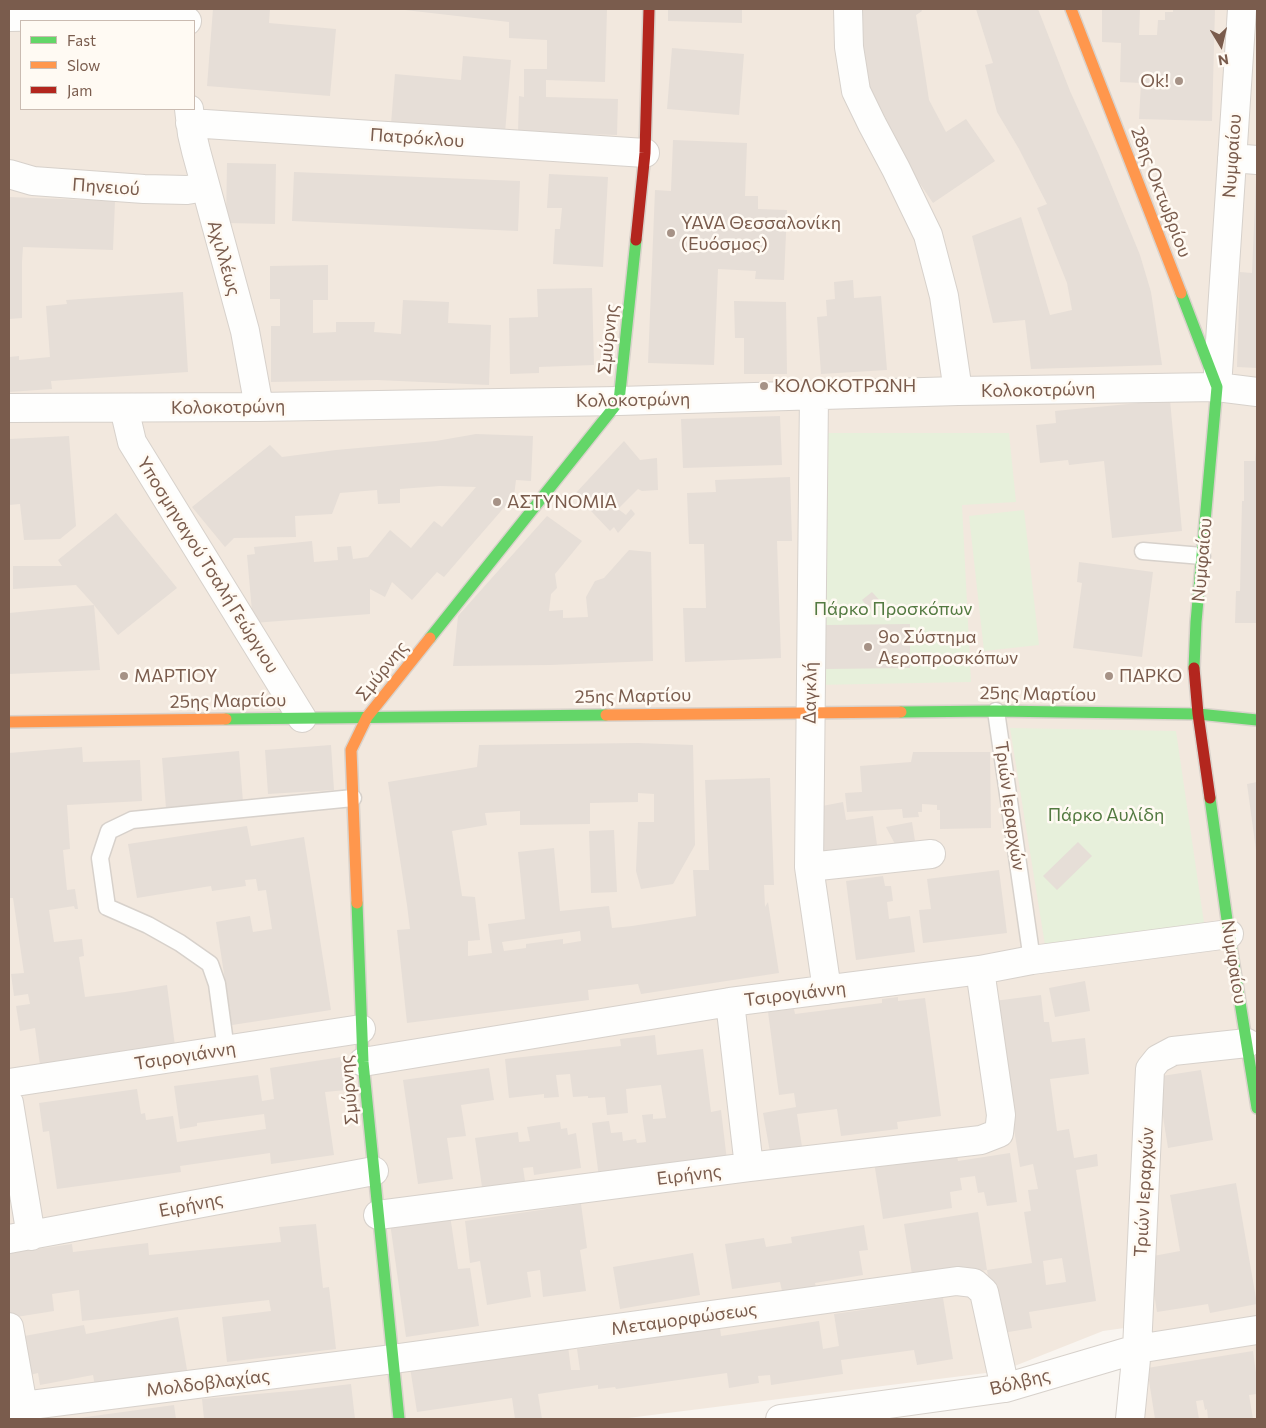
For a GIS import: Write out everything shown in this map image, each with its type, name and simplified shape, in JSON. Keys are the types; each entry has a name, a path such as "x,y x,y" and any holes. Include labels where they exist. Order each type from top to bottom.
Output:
{"street":[{"name":"Σμύρνης","path":"399,1419 363,1062 351,750 367,718 619,401 644,153 649,9"},
{"path":"848,9 849,47 856,91 928,235 944,296 958,391"},
{"name":"28ης Οκτωβρίου","path":"1071,9 1217,387"},
{"name":"Νυμφαίου","path":"1242,9 1245,159 1217,387 1194,669 1198,714 1229,934 1257,1108"},
{"path":"9,17 110,15 176,20"},
{"name":"Πατρόκλου","path":"190,116 644,153"},
{"name":"Αχιλλέως","path":"190,116 192,134 205,187 245,331 259,407"},
{"name":"Πηνειού","path":"9,174 32,181 135,189 187,190 205,187"},
{"name":"Κολοκοτρώνη","path":"9,408 259,407 619,401 958,391 1217,387 1257,392"},
{"name":"Δαγκλή","path":"814,395 809,866 827,990"},
{"name":"Υποσμηναγού Τσαλή Γεώργιου","path":"124,408 132,442 302,718"},
{"name":"25ης Μαρτίου","path":"9,722 996,710 1198,714 1257,720"},
{"path":"809,866 931,854"},
{"name":"Τσιρογιάννη","path":"363,1062 730,1002 980,970 1032,960 1229,934"},
{"name":"Ειρήνης","path":"378,1215 749,1167 981,1140 999,1133 1001,1116 980,970"},
{"path":"730,1002 749,1167"},
{"name":"Τσιρογιάννη","path":"9,1083 361,1029"},
{"name":"Τριών Ιεραρχών","path":"1130,1419 1137,1349 1150,1069 1158,1059 1173,1051 1247,1043"},
{"path":"9,1103 20,1238"},
{"name":"Ειρήνης","path":"20,1238 374,1171"},
{"name":"Μεταμορφώσεως","path":"393,1359 957,1281 974,1283 984,1292 1005,1388"},
{"path":"9,1327 23,1413"},
{"name":"Βόλβης","path":"780,1419 1005,1388 1137,1349 1257,1330"},
{"name":"Μολδοβλαχίας","path":"23,1413 393,1359"}],"lane":[{"path":"1143,551 1202,556"},
{"name":"Τριών Ιεραρχών","path":"996,710 1032,960"},
{"path":"226,1050 216,984 210,964 180,943 148,925 107,907 100,858 109,831 132,820 353,798"}],"shaded area":[{"path":"9,9 1257,9 1257,1419 1126,1419 1146,1325 1103,1331 1002,1371 620,1419 9,1419"}],"green space":[{"name":"Πάρκο Προσκόπων","path":"828,433 1009,433 1016,502 962,505 971,682 814,685"},
{"path":"1024,510 1039,645 984,651 969,516"},
{"name":"Πάρκο Αυλίδη","path":"1010,728 1176,731 1204,923 1045,945"}],"building":[{"path":"213,9 270,9 269,23 336,29 330,96 207,86"},
{"path":"405,9 607,9 605,82 546,80 546,97 618,99 617,135 518,132 519,96 524,97 524,69 547,69 547,40 509,38 509,22"},
{"path":"668,9 742,9 742,23 668,21"},
{"path":"858,9 921,9 922,11 916,15 929,100 946,132 966,119 995,161 933,203 904,160 874,106 868,83"},
{"path":"976,9 1038,9 1070,91 1099,155 1140,255 1151,292 1162,365 1031,369 1025,320 993,323 972,236 1021,217 1050,315 1072,310 1067,283 1037,208 1047,204 1019,149 997,112 985,65 993,63"},
{"path":"1102,9 1140,9 1139,35 1157,35 1158,20 1165,20 1165,12 1173,12 1173,9 1215,9 1212,121 1139,119 1141,83 1120,82 1121,43 1102,42"},
{"path":"672,48 744,54 739,115 667,109"},
{"path":"463,56 511,60 505,133 391,124 395,74 461,80"},
{"path":"673,140 747,143 745,196 758,196 758,209 787,210 784,280 755,279 756,271 718,269 714,365 648,363 655,190 671,191"},
{"path":"227,163 276,164 275,224 226,223"},
{"path":"294,172 520,181 518,231 292,221"},
{"path":"549,174 608,177 603,267 553,264 555,229 560,229 562,208 547,208"},
{"path":"1256,180 1257,368 1237,367 1240,272 1252,273"},
{"path":"9,197 115,201 113,250 23,247 22,318 9,319"},
{"path":"328,265 328,300 313,300 313,333 336,332 336,322 375,322 374,332 401,334 403,300 449,302 448,323 491,325 489,385 377,380 271,382 271,326 280,326 280,299 270,299 270,266"},
{"path":"853,280 854,298 881,296 887,370 821,374 817,317 827,316 826,300 835,299 834,282"},
{"path":"592,288 594,365 539,367 539,373 510,374 509,318 538,317 537,289"},
{"path":"183,292 188,372 51,381 52,389 9,392 9,357 19,356 19,360 50,357 46,306 67,304 66,300"},
{"path":"734,301 786,302 787,374 744,374 744,338 735,338"},
{"path":"1170,400 1182,531 1112,538 1104,461 1069,465 1068,460 1040,463 1036,425 1056,423 1055,411"},
{"path":"780,416 782,465 683,468 681,419"},
{"path":"476,434 533,436 531,481 516,480 514,496 444,577 437,572 412,600 392,582 385,597 370,589 370,614 253,623 247,555 255,554 254,547 312,541 314,562 338,560 337,547 351,546 353,559 368,557 390,530 411,548 434,521 442,527 476,487 440,486 400,489 400,503 378,504 377,490 340,493 332,514 295,516 296,537 234,538 225,547 192,507 270,445 282,457 436,441"},
{"path":"69,436 76,526 60,539 24,540 20,504 9,505 9,439"},
{"path":"624,441 640,460 657,458 658,490 642,491 638,489 618,509 626,515 631,509 635,514 618,533 614,527 610,531 575,494"},
{"path":"1256,447 1257,623 1235,623 1236,591 1240,591 1244,461 1255,461"},
{"path":"790,477 792,541 777,541 781,658 685,662 683,608 706,608 704,544 689,544 687,493 716,492 715,480"},
{"path":"116,513 177,588 118,635 76,585 13,589 13,566 62,566 58,560"},
{"path":"547,516 582,541 555,574 557,588 551,594 549,611 563,610 563,618 588,617 586,597 595,581 604,578 629,550 651,552 653,661 453,666 458,616"},
{"path":"1079,562 1153,572 1142,657 1073,648 1082,583 1077,582"},
{"path":"872,592 882,603 872,612 862,600"},
{"path":"94,605 100,670 9,674 9,613"},
{"name":"9ο Σύστημα Αεροπροσκόπων","path":"910,624 910,668 826,669 826,625"},
{"path":"638,743 693,745 695,845 673,884 641,889 636,871 638,822 654,822 654,794 638,793 638,802 590,803 590,824 520,825 520,811 485,813 487,825 452,831 462,896 475,897 480,940 468,941 468,956 492,953 488,924 525,919 518,852 554,848 560,911 609,906 612,928 696,916 693,870 709,870 705,780 770,778 774,885 764,885 765,907 768,902 779,973 641,994 638,984 588,990 589,1000 407,1023 397,930 410,929 388,782 477,767 479,745","holes":["580,931 581,941 563,944 563,939 526,944 526,948 504,951 502,942"]},
{"path":"331,745 334,790 268,794 265,750"},
{"path":"82,747 83,762 140,760 142,801 67,805 70,849 63,850 67,890 75,889 78,909 75,909 74,906 49,910 54,942 82,939 84,956 79,957 85,997 167,985 175,1046 40,1065 35,1028 20,1031 16,1006 30,1004 28,994 14,996 11,974 24,973 13,898 9,898 9,753"},
{"path":"239,751 243,802 166,808 162,758"},
{"path":"913,752 990,752 991,828 940,829 940,810 937,810 937,805 922,804 922,812 918,812 919,817 903,818 902,809 847,812 845,793 862,792 860,766 911,762"},
{"path":"1257,782 1257,849 1256,850 1247,784"},
{"path":"843,802 846,820 873,816 878,852 827,859 817,849 817,807"},
{"path":"912,822 915,841 895,844 886,827"},
{"path":"247,826 251,846 304,837 331,1010 232,1025 216,922 250,916 253,932 272,929 266,890 258,891 256,879 245,880 246,886 212,891 211,886 137,898 128,844"},
{"path":"614,830 617,892 591,893 589,831"},
{"path":"1078,842 1092,856 1057,890 1043,876"},
{"path":"999,870 1007,933 923,943 919,910 931,909 927,879"},
{"path":"883,876 885,886 891,886 893,901 887,902 889,919 910,916 915,952 856,960 846,881"},
{"path":"1085,981 1090,1011 1055,1017 1049,988"},
{"path":"1041,995 1044,1022 1049,1022 1052,1042 1085,1038 1089,1074 1050,1079 1057,1131 1069,1129 1074,1158 1097,1154 1098,1166 1076,1170 1096,1301 1029,1312 1032,1328 997,1334 987,1270 1032,1263 1024,1212 1031,1211 1028,1190 1038,1189 1033,1164 1020,1167 994,1001","holes":["1062,1258 1066,1282 1046,1285 1043,1261"]},
{"path":"898,997 898,1001 925,998 941,1116 897,1122 898,1129 841,1136 837,1109 797,1114 802,1147 770,1152 763,1113 796,1107 794,1093 779,1095 768,1012 794,1009 795,1014 882,1003 882,999"},
{"path":"655,1035 657,1055 703,1049 711,1112 721,1110 727,1161 599,1178 592,1123 609,1121 611,1133 622,1132 623,1141 636,1139 637,1143 646,1142 642,1115 653,1114 653,1119 666,1118 661,1085 626,1089 628,1113 607,1115 605,1097 573,1097 570,1074 556,1075 559,1097 544,1098 544,1094 509,1098 505,1059 621,1046 620,1039"},
{"path":"341,1057 346,1090 325,1092 334,1155 271,1164 270,1153 180,1166 181,1172 57,1189 49,1131 43,1132 39,1103 137,1089 141,1114 145,1113 146,1120 173,1116 177,1142 266,1129 264,1114 197,1123 197,1126 180,1129 174,1086 258,1075 262,1101 274,1099 270,1068"},
{"path":"489,1068 494,1100 461,1105 466,1136 447,1138 453,1179 418,1184 403,1080"},
{"path":"1201,1070 1213,1140 1168,1148 1158,1085 1162,1076"},
{"path":"560,1122 561,1129 567,1128 568,1135 576,1133 581,1168 534,1175 533,1167 523,1168 525,1181 482,1187 475,1138 518,1132 519,1142 530,1141 527,1127"},
{"path":"1010,1153 1017,1202 987,1206 984,1192 978,1193 975,1176 960,1178 962,1190 950,1192 952,1208 883,1219 874,1162 926,1155 927,1161 957,1156 958,1161"},
{"path":"1236,1183 1257,1304 1210,1313 1208,1304 1157,1312 1148,1257 1180,1251 1170,1195"},
{"path":"581,1204 587,1248 580,1250 586,1291 543,1297 540,1270 527,1272 531,1297 487,1305 480,1261 470,1263 465,1221"},
{"path":"978,1212 987,1270 913,1281 904,1224"},
{"path":"450,1215 458,1269 470,1268 479,1326 406,1337 390,1223"},
{"path":"316,1224 323,1288 329,1287 336,1349 227,1362 222,1317 271,1311 269,1300 82,1321 79,1290 52,1294 54,1311 10,1318 9,1253 72,1244 73,1252 148,1243 149,1255 281,1242 279,1227"},
{"path":"864,1225 868,1250 859,1251 863,1275 815,1283 817,1292 795,1295 794,1289 782,1291 780,1282 732,1289 725,1244 764,1238 766,1247 792,1243 791,1237"},
{"path":"693,1253 700,1295 620,1309 613,1267"},
{"path":"943,1298 953,1359 917,1365 914,1350 841,1360 843,1374 771,1385 770,1375 758,1376 759,1383 729,1388 727,1373 616,1389 615,1387 598,1389 598,1385 538,1394 542,1419 515,1419 512,1398 417,1412 409,1361 567,1338 571,1370 580,1370 577,1349 622,1343 620,1334 719,1320 721,1336 819,1321 823,1349 839,1346 834,1314"},
{"path":"178,1317 187,1370 95,1386 93,1375 40,1385 38,1373 26,1376 19,1337 84,1325 86,1334"},
{"path":"1253,1351 1257,1394 1249,1395 1253,1419 1208,1419 1207,1409 1205,1410 1203,1400 1196,1401 1199,1419 1155,1419 1147,1368"},
{"path":"351,1384 355,1419 204,1419 202,1399"},
{"path":"174,1405 176,1419 79,1419 79,1418"}],"traffic: fast":[{"path":"430,638 619,401 636,240"},
{"path":"1181,293 1217,387 1196,622 1194,668"},
{"path":"901,712 996,711 1198,714 1257,720"},
{"path":"226,719 606,715"},
{"path":"1210,798 1229,934 1257,1108"},
{"path":"357,903 363,1062 399,1419"}],"traffic: slow":[{"path":"1071,9 1181,293"},
{"path":"357,903 351,750 367,717 430,638"},
{"path":"606,715 901,712"},
{"path":"9,722 226,719"}],"traffic: jam":[{"path":"636,240 645,153 649,9"},
{"path":"1194,668 1198,714 1210,798"}],"place":[{"name":"Ok!","path":"1179,81"},
{"name":"YAVA Θεσσαλονίκη (Ευόσμος)","path":"671,233"},
{"name":"ΚΟΛΟΚΟΤΡΩΝΗ","path":"764,386"},
{"name":"ΑΣΤΥΝΟΜΙΑ","path":"497,502"},
{"name":"9ο Σύστημα Αεροπροσκόπων","path":"868,647"},
{"name":"ΜΑΡΤΙΟΥ","path":"124,676"},
{"name":"ΠΑΡΚΟ","path":"1109,676"}]}
